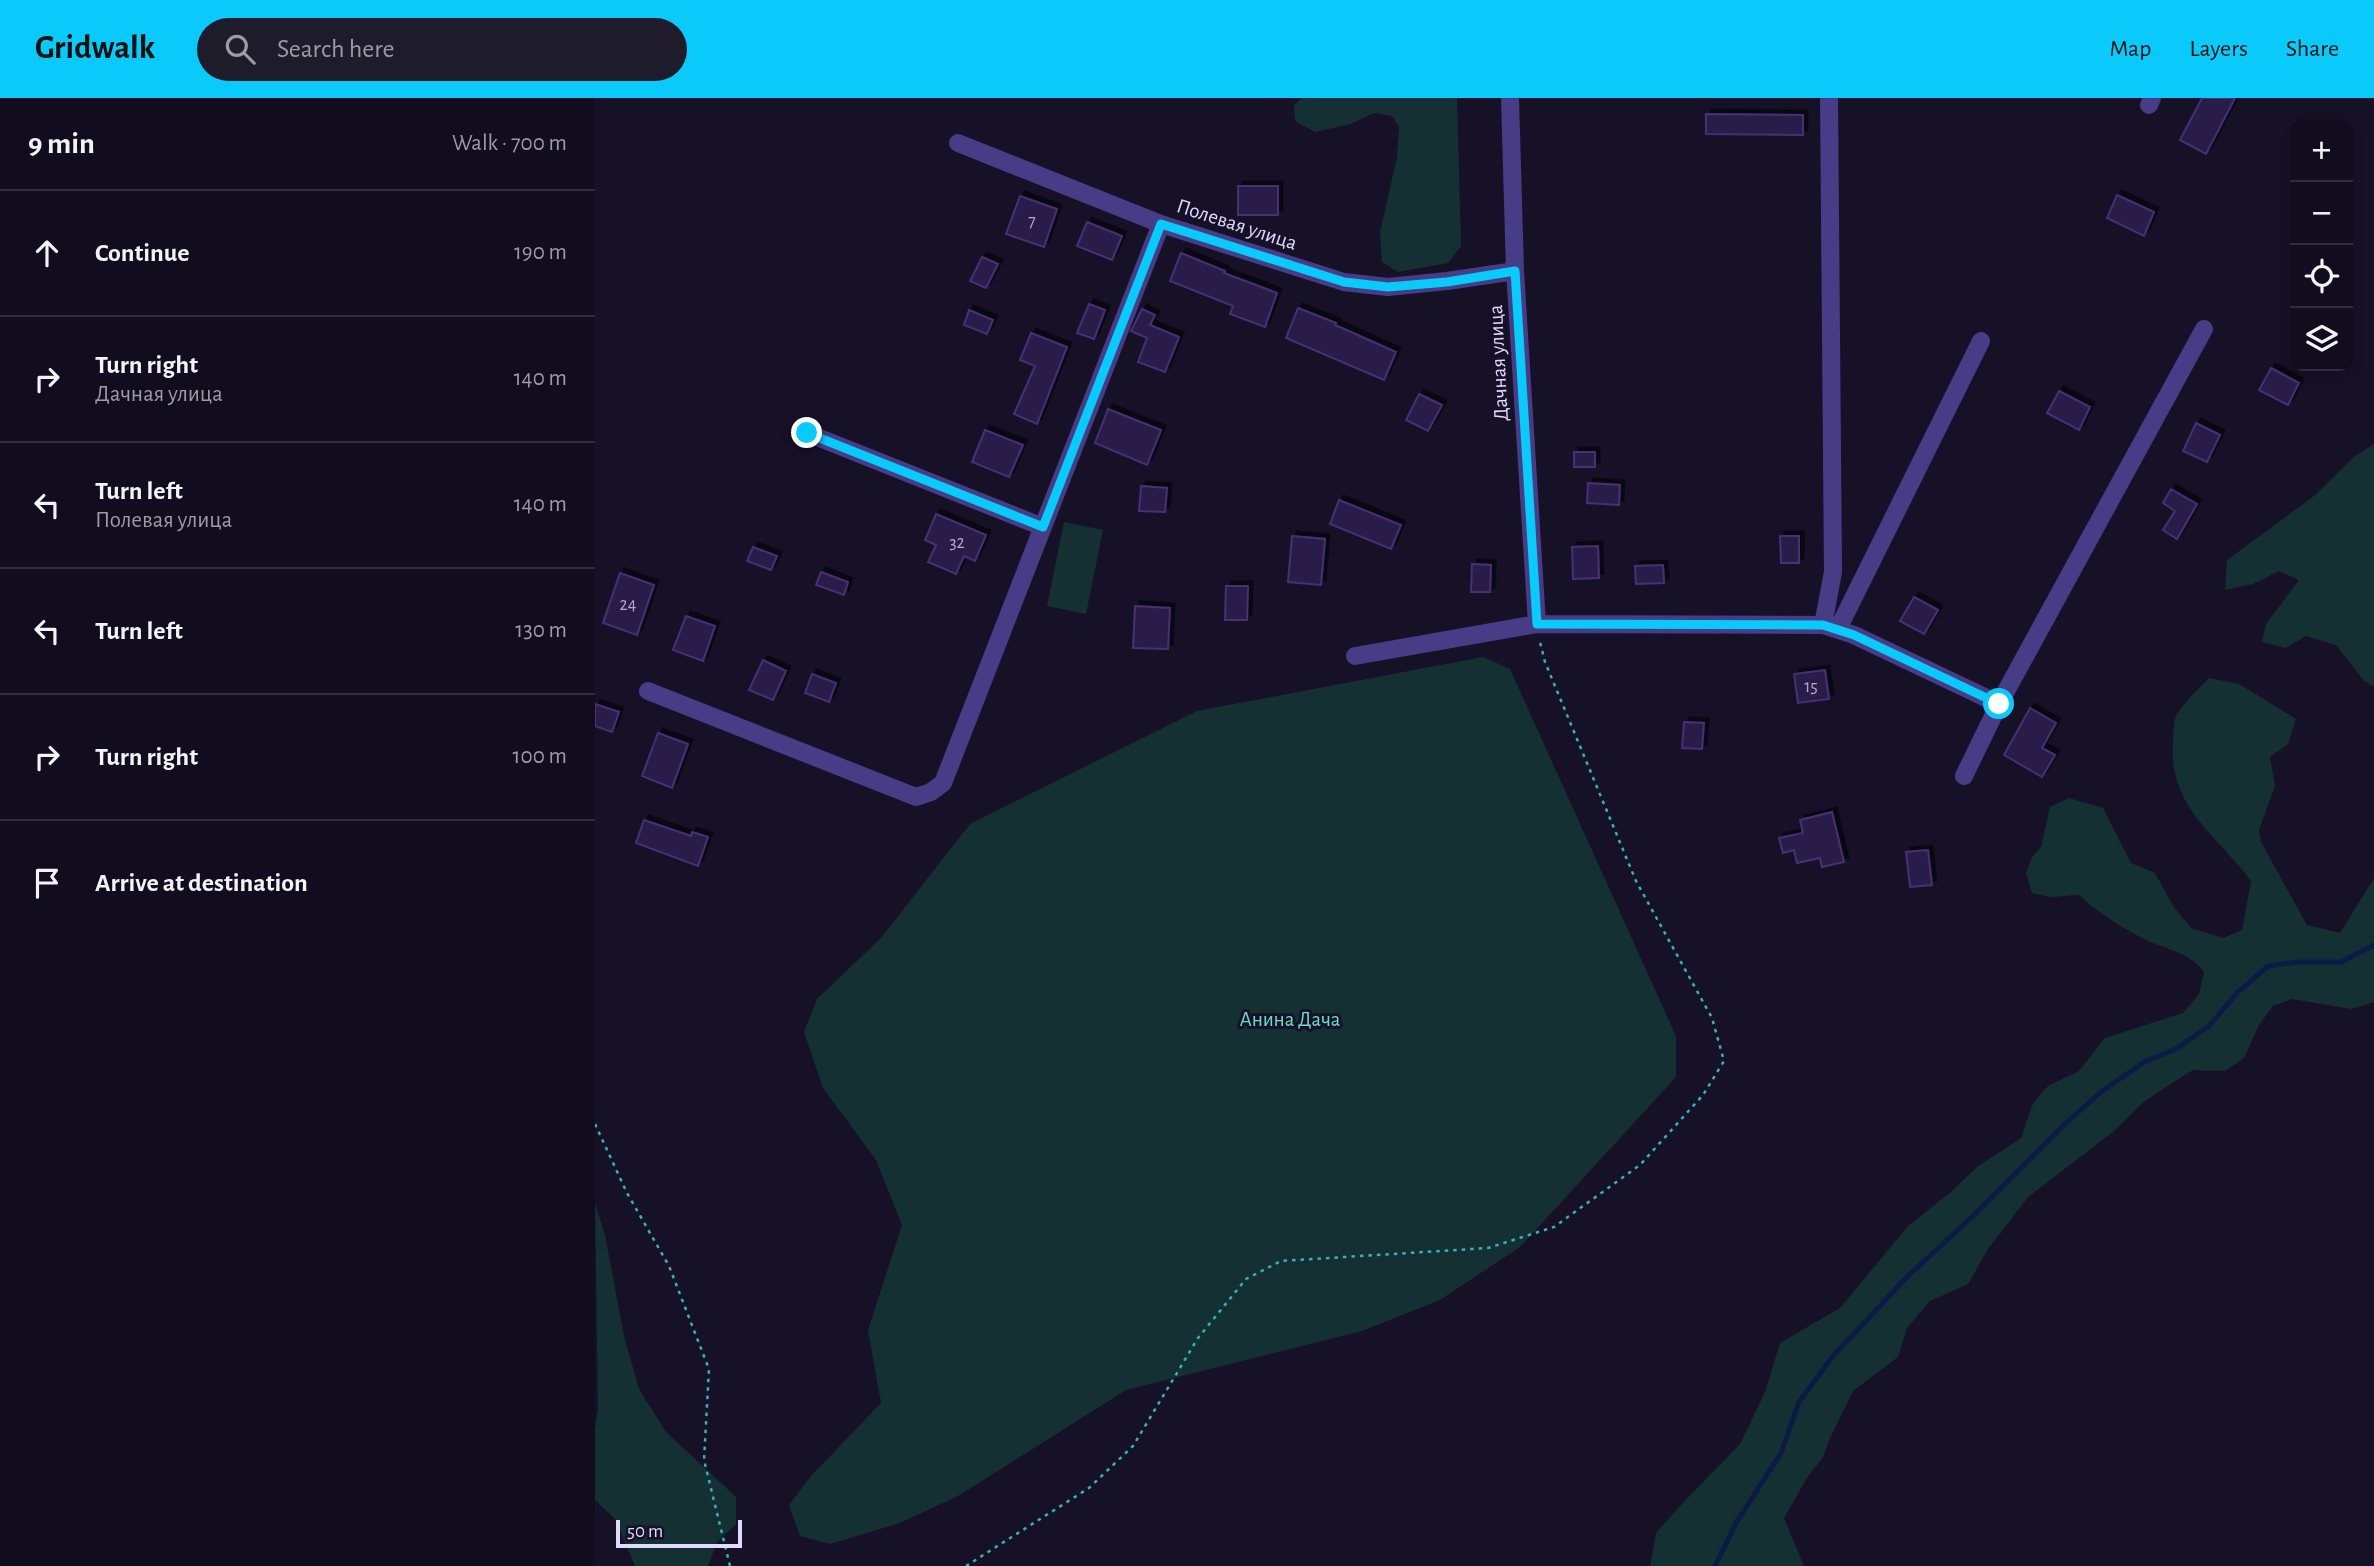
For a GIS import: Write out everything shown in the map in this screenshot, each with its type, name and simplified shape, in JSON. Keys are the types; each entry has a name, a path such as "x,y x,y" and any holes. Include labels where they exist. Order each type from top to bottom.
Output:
{"street":[{"name":"Дачная улица","path":"1510,98 1515,271 1537,624"},
{"path":"1829,98 1833,572 1831,627"},
{"name":"Полевая улица","path":"958,143 1161,224 1344,282 1388,287 1447,282 1515,271"},
{"path":"648,691 916,797 931,792 943,783 1161,224"},
{"path":"1964,776 1999,704 2204,329"},
{"path":"1831,627 1982,341"},
{"path":"807,433 1043,527"},
{"path":"1355,656 1537,624 1831,627 1999,704"}],"path":[{"path":"966,1566 1089,1488 1133,1446 1198,1338 1245,1279 1281,1261 1488,1248 1554,1227 1640,1166 1703,1095 1724,1061 1712,1018 1636,881 1545,662 1537,624"},
{"path":"595,1124 627,1193 669,1266 709,1369 704,1460 730,1566"}],"green space":[{"path":"1302,98 1457,98 1461,246 1448,263 1398,272 1382,262 1380,232 1397,157 1399,127 1392,116 1374,113 1351,124 1315,132 1295,121 1294,105"},
{"path":"2374,444 2374,686 2364,681 2336,645 2306,636 2286,648 2262,642 2266,624 2299,580 2279,571 2253,584 2225,590 2227,560 2314,496 2355,456"},
{"path":"1064,522 1103,530 1086,614 1047,606"},
{"name":"Анина Дача","path":"1483,657 1510,669 1676,1036 1676,1077 1520,1247 1440,1300 1362,1331 1126,1390 958,1496 900,1523 830,1544 800,1536 789,1505 811,1476 881,1403 868,1330 902,1225 876,1160 823,1088 804,1032 817,999 881,938 970,824 1197,711"},
{"path":"2209,678 2239,684 2296,719 2288,744 2270,757 2275,786 2259,830 2261,842 2307,925 2340,933 2374,878 2374,1002 2351,1009 2292,999 2273,1006 2259,1025 2244,1058 2225,1071 2193,1070 2163,1089 2141,1104 2114,1131 2028,1197 1988,1249 1968,1284 1930,1301 1907,1328 1898,1357 1853,1391 1823,1457 1807,1478 1784,1518 1804,1566 1650,1566 1656,1533 1740,1444 1765,1392 1780,1343 1840,1308 1908,1226 1977,1167 2021,1138 2033,1103 2048,1086 2079,1071 2105,1038 2183,1013 2199,994 2204,972 2186,956 2129,931 2079,895 2050,897 2032,893 2026,873 2032,857 2041,847 2050,807 2069,798 2103,808 2131,863 2155,873 2173,906 2191,928 2223,938 2242,930 2251,881 2186,802 2173,764 2176,717 2184,704"},
{"path":"595,1203 605,1235 624,1336 639,1389 666,1432 736,1497 736,1524 717,1542 708,1566 635,1566 615,1519 595,1500 595,1427 598,1409"}],"building":[{"path":"2202,98 2235,98 2206,154 2180,140"},
{"path":"1706,114 1803,115 1803,135 1706,134"},
{"path":"1238,186 1278,186 1278,215 1238,215"},
{"path":"2117,195 2154,212 2144,236 2107,218"},
{"path":"1020,196 1057,209 1044,247 1006,234"},
{"path":"1087,222 1122,236 1112,260 1077,246"},
{"path":"1181,253 1277,293 1265,327 1230,314 1233,306 1170,281"},
{"path":"982,257 998,264 986,288 970,281"},
{"path":"1089,304 1105,310 1094,339 1077,333"},
{"path":"1298,308 1396,352 1384,380 1286,338"},
{"path":"1142,309 1155,315 1150,325 1179,337 1165,372 1138,362 1147,338 1131,331"},
{"path":"969,310 993,320 987,334 964,325"},
{"path":"1031,333 1067,347 1037,424 1014,414 1035,366 1020,360"},
{"path":"2271,368 2299,383 2288,405 2259,390"},
{"path":"2059,391 2090,407 2079,430 2047,413"},
{"path":"1419,394 1442,405 1428,431 1406,420"},
{"path":"1108,409 1161,430 1147,465 1095,443"},
{"path":"2196,423 2220,435 2207,462 2183,451"},
{"path":"985,430 1023,445 1009,477 972,462"},
{"path":"1574,452 1595,452 1595,467 1574,467"},
{"path":"1588,483 1620,485 1619,505 1587,503"},
{"path":"1141,486 1167,488 1165,512 1139,511"},
{"path":"2171,489 2197,504 2177,539 2163,530 2175,511 2163,503"},
{"path":"1339,500 1401,525 1391,549 1330,524"},
{"path":"936,514 986,535 975,561 964,556 956,574 928,562 936,545 925,540"},
{"path":"1292,536 1325,539 1321,585 1288,582"},
{"path":"1780,536 1799,536 1799,563 1781,563"},
{"path":"1598,546 1599,578 1573,579 1572,547"},
{"path":"753,547 777,556 771,570 747,561"},
{"path":"1472,564 1491,565 1490,592 1471,592"},
{"path":"1663,565 1664,583 1636,584 1635,566"},
{"path":"821,572 848,582 844,595 816,585"},
{"path":"620,573 654,585 637,635 603,623"},
{"path":"1226,586 1248,586 1247,620 1225,620"},
{"path":"1914,597 1938,610 1924,634 1900,621"},
{"path":"1135,606 1170,608 1168,649 1133,648"},
{"path":"686,616 715,626 703,661 673,650"},
{"path":"763,660 786,671 773,700 749,690"},
{"path":"1825,670 1829,699 1798,703 1794,674"},
{"path":"812,674 836,683 829,702 805,693"},
{"path":"595,704 619,712 612,732 595,726"},
{"path":"2030,708 2056,723 2042,748 2055,755 2042,777 2004,755"},
{"path":"1684,722 1704,723 1702,749 1682,748"},
{"path":"658,733 688,744 672,788 642,776"},
{"path":"1832,812 1844,862 1822,867 1820,858 1797,863 1794,850 1783,853 1779,838 1803,833 1800,820"},
{"path":"644,820 691,836 692,832 708,837 698,866 636,843"},
{"path":"1928,850 1932,885 1910,887 1906,852"}],"waterway":[{"path":"1715,1566 1736,1523 1781,1453 1799,1402 1833,1356 1907,1277 2064,1125 2102,1091 2146,1061 2176,1049 2209,1026 2237,993 2268,966 2298,962 2341,962 2374,945"}],"route":[{"path":"807,433 1043,527 1161,224 1344,282 1388,287 1447,282 1515,271 1537,624 1823,625 1854,635 1999,704"}]}
